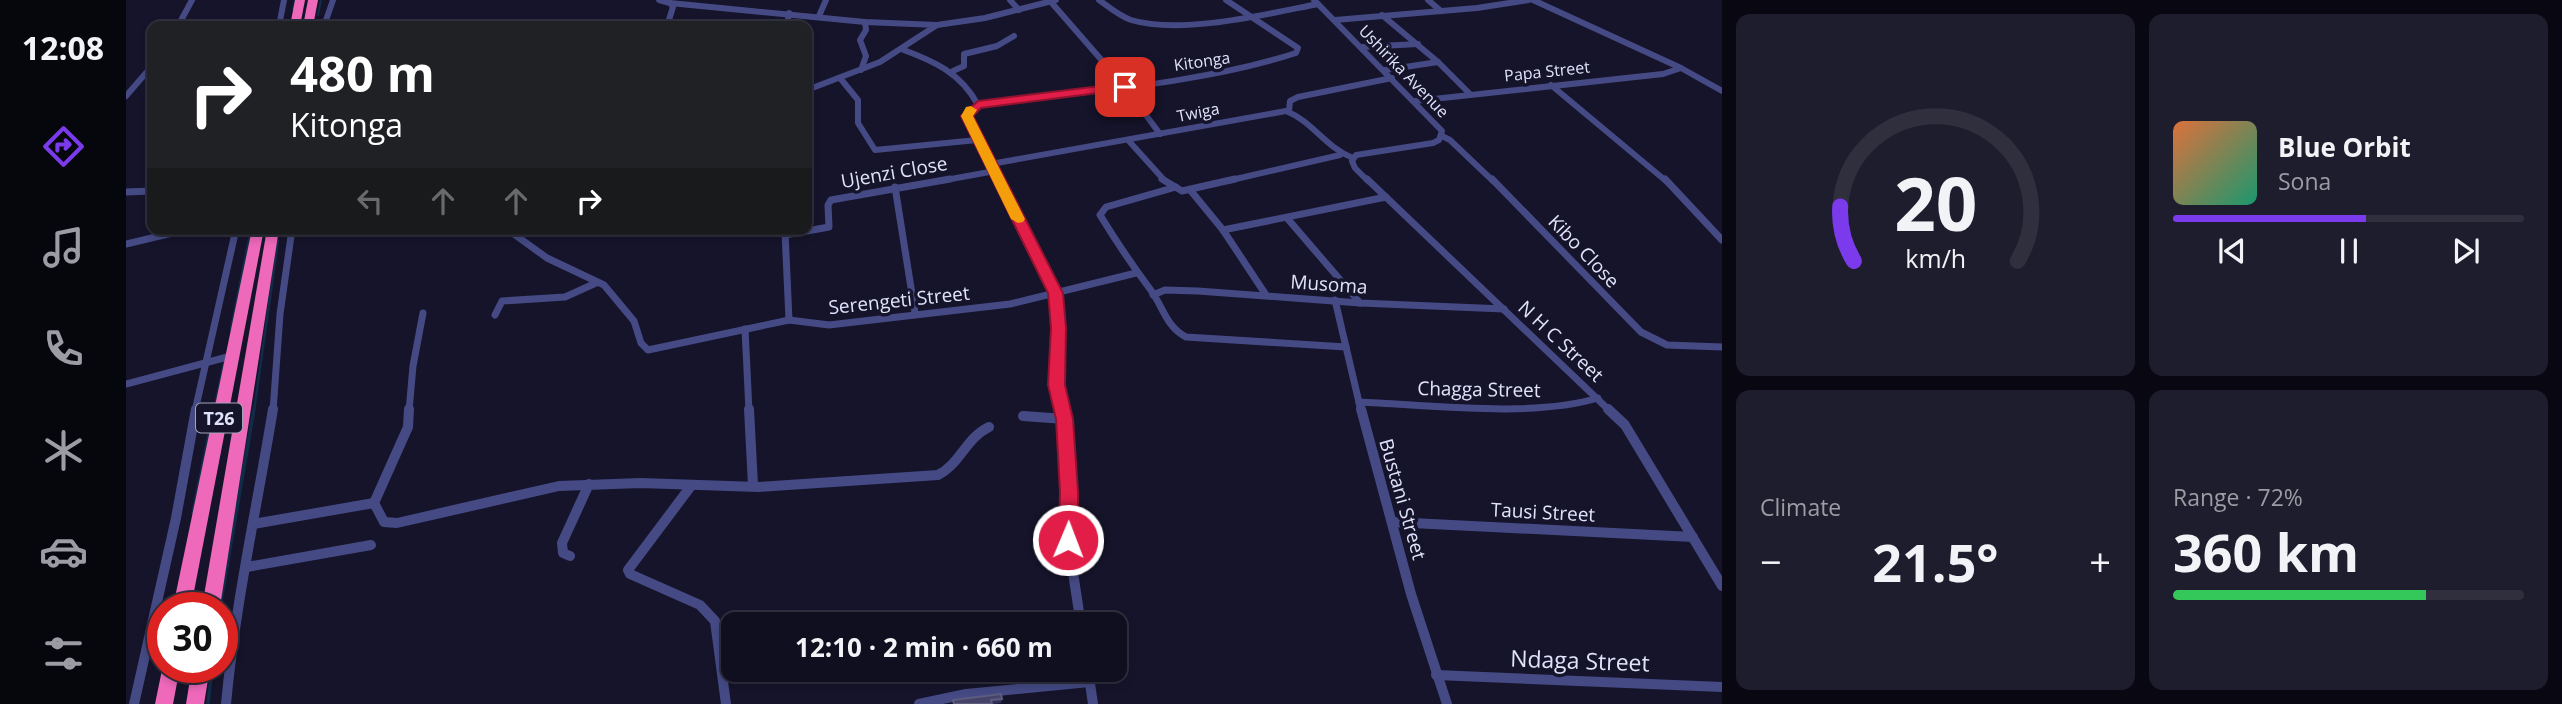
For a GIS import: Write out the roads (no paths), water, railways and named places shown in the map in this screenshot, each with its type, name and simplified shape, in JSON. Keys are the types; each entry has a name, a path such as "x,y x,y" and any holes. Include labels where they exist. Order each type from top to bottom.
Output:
{"highway":[{"path":"296,21 300,0"},
{"path":"309,21 313,0"},
{"name":"T26","path":"185,592 257,235"},
{"name":"T26","path":"213,592 272,235"},
{"path":"163,704 168,683"},
{"path":"195,704 198,683"}],"street":[{"path":"181,21 192,0"},
{"path":"280,21 284,0"},
{"path":"326,21 333,0"},
{"path":"659,0 865,22 937,25 1054,1 1160,134"},
{"path":"695,5 715,0"},
{"path":"819,16 827,0"},
{"path":"1010,0 1019,10"},
{"path":"1099,0 1123,17 1141,23 1198,22 1316,2"},
{"name":"Kitonga","path":"978,105 1238,70 1296,53 1298,48 1293,44 1226,0"},
{"path":"1428,0 1441,11"},
{"path":"1335,20 1531,0 1681,68 1722,91"},
{"name":"Ushirika Avenue","path":"1316,2 1439,125 1442,136 1433,143 1365,153 1353,158"},
{"path":"669,21 672,13 670,3"},
{"path":"788,21 789,13"},
{"path":"1382,15 1418,44 1469,93"},
{"path":"861,70 866,56 860,40 866,30 865,22"},
{"path":"812,88 861,70 901,49 937,25"},
{"path":"953,71 964,66 964,54 997,46 1014,36"},
{"path":"1362,47 1418,44"},
{"path":"901,49 953,71 972,91 978,105 967,116 1056,293 1059,328 1056,385 1065,419 1069,492 1068,540 1079,612"},
{"path":"1385,70 1438,62"},
{"name":"Papa Street","path":"1415,101 1662,74 1681,68"},
{"path":"126,96 147,72"},
{"path":"840,78 858,100 858,123 875,150 886,151 977,139"},
{"path":"1353,158 1330,148 1289,111 1290,101 1298,97 1392,78"},
{"path":"1551,85 1650,165 1696,209 1722,240"},
{"name":"Twiga","path":"993,167 1289,111"},
{"name":"Kibo Close","path":"1442,136 1480,167 1640,332 1667,345 1722,347"},
{"path":"1128,140 1160,178 1182,191 1342,155"},
{"name":"N H C Street","path":"1353,158 1355,168 1625,425 1722,586"},
{"name":"Ujenzi Close","path":"812,229 830,227 828,205 831,200 993,167"},
{"path":"895,187 915,313"},
{"path":"1176,187 1106,207 1101,212 1104,222 1174,331 1182,336 1346,347"},
{"path":"126,192 147,191"},
{"path":"1191,191 1223,230 1266,295"},
{"path":"1223,230 1386,197"},
{"path":"1287,218 1360,303"},
{"path":"126,244 164,235"},
{"path":"134,704 158,604 156,593 176,518 204,363 235,235"},
{"path":"226,704 233,631 247,567 273,408 280,314 290,235"},
{"name":"Serengeti Street","path":"515,235 547,258 604,285 634,321 641,343 648,350 789,320 829,325 1010,304 1136,273"},
{"path":"785,235 789,320"},
{"path":"495,315 502,301 565,297 596,283"},
{"name":"Musoma","path":"1153,295 1176,290 1360,303 1504,309"},
{"name":"Bustani Street","path":"1335,300 1392,523 1447,704"},
{"path":"374,503 408,427 413,366 423,313"},
{"path":"745,329 754,485"},
{"path":"126,384 231,356"},
{"name":"Chagga Street","path":"1359,402 1529,408 1574,405 1598,398"},
{"path":"1023,416 1065,419"},
{"path":"374,503 384,522 397,523 559,486 792,486 942,474 974,435 989,427"},
{"path":"570,556 563,553 562,543 589,484"},
{"path":"691,486 628,570 630,574 699,605 715,621 726,704"},
{"path":"253,524 374,503"},
{"name":"Tausi Street","path":"1392,523 1693,537"},
{"path":"247,567 371,545"},
{"name":"Ndaga Street","path":"1436,675 1722,687"},
{"path":"919,704 966,694 1089,682 1093,704"}],"waterway":[{"path":"293,9 295,0"},
{"path":"318,15 321,0"},
{"path":"231,329 250,235"},
{"path":"254,411 278,241"},
{"path":"214,411 224,362"},
{"path":"193,513 214,409"},
{"path":"223,592 254,409"},
{"path":"208,704 210,683"}]}
